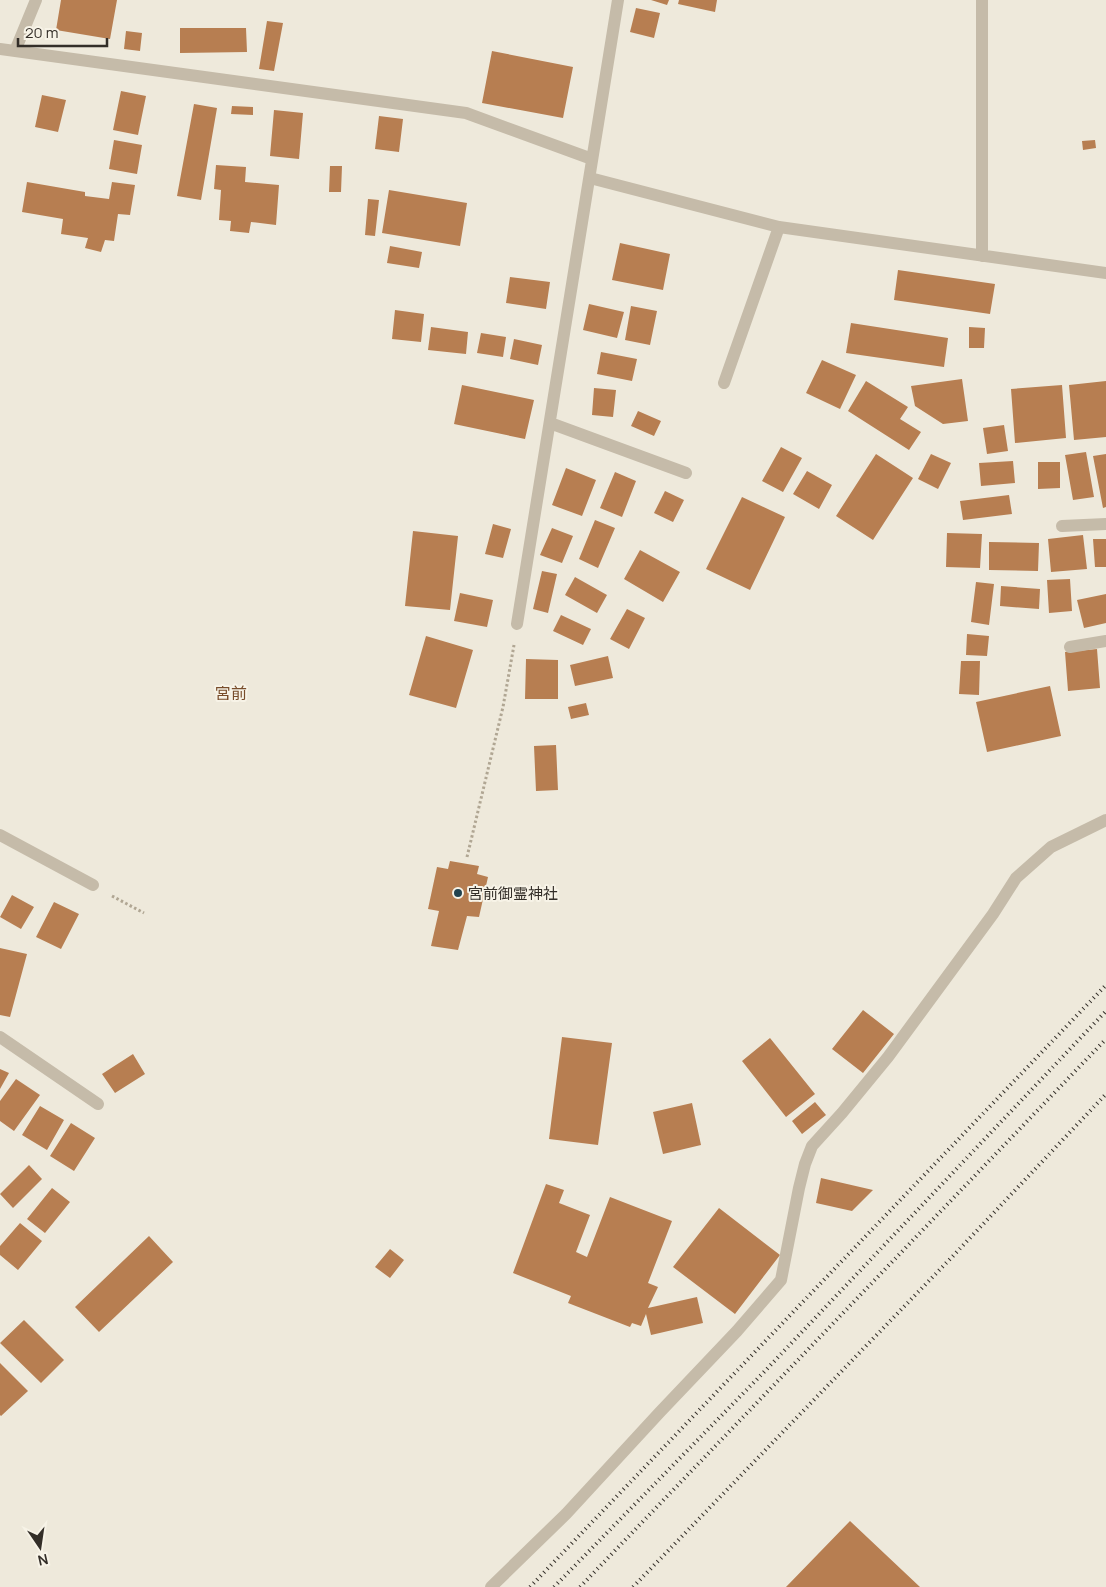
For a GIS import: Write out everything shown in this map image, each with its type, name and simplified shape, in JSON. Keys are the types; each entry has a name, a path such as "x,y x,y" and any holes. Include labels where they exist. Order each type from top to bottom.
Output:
{"street":[{"path":"15,51 36,0"},
{"path":"517,624 618,0"},
{"path":"982,0 982,256"},
{"path":"0,48 466,114 592,159"},
{"path":"590,178 779,227 1106,273"},
{"path":"724,383 779,227"},
{"path":"550,423 686,472"},
{"path":"1062,526 1106,524"},
{"path":"1070,648 1106,641"},
{"path":"491,1587 566,1514 737,1331 781,1280 799,1188 812,1146 888,1057 993,914 1016,878 1051,847 1106,820"},
{"path":"0,836 93,886"},
{"path":"0,1037 98,1104"}],"path":[{"path":"467,857 503,708 517,624"},
{"path":"93,886 144,913"}],"building":[{"path":"61,0 117,0 110,39 56,30"},
{"path":"651,0 669,0 667,5"},
{"path":"679,0 717,0 715,12 678,4"},
{"path":"636,8 660,13 654,38 630,32"},
{"path":"267,21 283,23 274,71 259,69"},
{"path":"180,28 246,28 247,52 180,53"},
{"path":"126,31 142,33 140,51 124,49"},
{"path":"492,51 573,67 563,118 482,103"},
{"path":"121,91 146,96 138,135 113,130"},
{"path":"42,95 66,100 58,132 35,127"},
{"path":"194,104 217,108 201,200 177,196"},
{"path":"232,106 253,107 253,115 231,114"},
{"path":"274,110 303,113 299,159 270,156"},
{"path":"379,116 403,119 399,152 375,149"},
{"path":"114,140 142,145 137,174 109,169"},
{"path":"1095,140 1096,148 1083,150 1082,141"},
{"path":"216,165 246,167 245,182 279,185 276,225 251,222 249,233 230,231 231,221 219,220 221,190 214,189"},
{"path":"330,166 342,166 341,192 329,192"},
{"path":"27,182 85,192 85,196 109,199 112,182 135,185 130,215 118,214 114,241 105,240 101,252 85,248 88,238 61,234 63,219 22,212"},
{"path":"389,190 467,203 460,246 382,233"},
{"path":"368,199 379,200 375,236 365,235"},
{"path":"620,243 670,254 663,290 612,280"},
{"path":"390,246 422,252 419,268 387,263"},
{"path":"898,270 995,284 990,314 894,300"},
{"path":"510,277 550,282 546,309 506,303"},
{"path":"589,304 624,312 617,338 583,330"},
{"path":"631,306 657,311 650,345 625,340"},
{"path":"395,310 424,314 421,342 392,339"},
{"path":"851,323 948,338 944,367 846,353"},
{"path":"431,327 468,332 466,354 428,350"},
{"path":"969,327 985,328 984,348 969,348"},
{"path":"481,333 506,337 503,357 477,353"},
{"path":"514,339 542,345 538,365 510,359"},
{"path":"601,352 637,359 632,381 597,374"},
{"path":"822,360 856,375 840,409 806,393"},
{"path":"962,379 968,421 943,424 915,406 911,386"},
{"path":"866,381 908,407 900,419 921,432 909,450 848,411"},
{"path":"1106,381 1106,437 1074,440 1069,385"},
{"path":"462,385 534,400 525,439 454,424"},
{"path":"1062,385 1066,438 1015,443 1011,389"},
{"path":"594,388 616,390 613,417 592,415"},
{"path":"638,411 661,421 654,436 631,426"},
{"path":"1004,425 1008,451 987,454 983,428"},
{"path":"781,447 802,458 783,492 762,481"},
{"path":"1086,452 1094,497 1073,500 1065,455"},
{"path":"876,454 913,478 873,540 836,516"},
{"path":"931,454 951,463 938,489 918,479"},
{"path":"1106,454 1106,507 1103,508 1093,456"},
{"path":"1013,461 1015,483 981,486 979,463"},
{"path":"1038,462 1060,462 1060,488 1038,489"},
{"path":"566,468 596,480 582,516 552,505"},
{"path":"807,471 832,485 819,509 793,494"},
{"path":"615,472 636,481 622,517 600,508"},
{"path":"665,491 684,500 673,522 654,513"},
{"path":"1009,495 1012,514 963,520 960,501"},
{"path":"742,497 785,517 750,590 706,569"},
{"path":"595,520 615,528 598,568 579,559"},
{"path":"493,524 511,529 503,558 485,554"},
{"path":"552,528 573,536 562,563 540,555"},
{"path":"413,531 458,536 450,610 405,606"},
{"path":"947,533 982,534 980,568 946,567"},
{"path":"1083,535 1087,569 1051,572 1048,539"},
{"path":"1093,539 1106,539 1106,567 1095,567"},
{"path":"989,542 1039,543 1038,571 989,570"},
{"path":"640,550 680,572 663,602 624,579"},
{"path":"542,571 557,574 548,613 533,609"},
{"path":"575,577 607,595 597,613 565,595"},
{"path":"1070,579 1072,611 1049,613 1047,580"},
{"path":"976,582 994,584 989,625 971,622"},
{"path":"1001,586 1040,589 1039,609 1000,606"},
{"path":"460,593 493,600 487,627 454,621"},
{"path":"1106,594 1106,623 1084,628 1077,600"},
{"path":"627,609 645,618 629,649 610,639"},
{"path":"561,615 591,629 583,645 553,631"},
{"path":"967,634 989,636 987,656 966,655"},
{"path":"426,636 473,650 456,708 409,695"},
{"path":"1097,649 1100,688 1068,691 1065,652"},
{"path":"608,656 613,678 575,686 570,665"},
{"path":"526,659 558,660 558,699 525,699"},
{"path":"961,661 980,661 979,695 959,694"},
{"path":"1050,686 1061,736 987,752 976,702"},
{"path":"586,703 589,715 571,719 568,707"},
{"path":"556,745 558,790 536,791 534,746"},
{"name":"宮前御霊神社","path":"450,861 479,866 477,874 488,877 479,917 467,916 458,950 431,946 439,911 428,909 437,867 448,869"},
{"path":"12,895 34,907 21,929 0,917"},
{"path":"54,902 79,914 61,949 36,937"},
{"path":"0,948 27,954 10,1017 0,1015"},
{"path":"863,1010 894,1034 863,1073 832,1049"},
{"path":"562,1037 612,1043 598,1145 549,1139"},
{"path":"770,1038 815,1094 786,1117 742,1061"},
{"path":"133,1054 145,1074 115,1093 102,1074"},
{"path":"0,1069 9,1073 0,1089"},
{"path":"16,1079 40,1095 14,1131 0,1121 0,1101"},
{"path":"815,1102 826,1115 802,1134 792,1121"},
{"path":"692,1103 701,1145 663,1154 653,1112"},
{"path":"40,1106 64,1120 47,1150 22,1135"},
{"path":"71,1123 95,1138 74,1171 50,1156"},
{"path":"29,1165 42,1179 13,1208 0,1194"},
{"path":"821,1178 873,1190 852,1211 816,1203"},
{"path":"546,1184 564,1190 559,1203 590,1215 576,1252 587,1257 610,1197 672,1221 648,1283 658,1287 648,1308 697,1297 703,1323 651,1335 646,1314 641,1326 632,1323 630,1327 568,1303 571,1296 513,1273"},
{"path":"52,1188 70,1202 45,1233 27,1219"},
{"path":"719,1208 780,1255 735,1314 673,1267"},
{"path":"20,1223 42,1241 18,1270 0,1255 0,1246"},
{"path":"149,1236 173,1262 99,1332 75,1307"},
{"path":"390,1249 404,1260 390,1278 375,1267"},
{"path":"24,1320 64,1360 41,1383 0,1343"},
{"path":"0,1363 28,1391 1,1416 0,1415"},
{"path":"850,1521 920,1587 786,1587"}],"railway":[{"path":"530,1587 1106,985"},
{"path":"554,1587 764,1372 1106,1011"},
{"path":"580,1587 1106,1039"},
{"path":"633,1587 952,1257 1106,1094"}],"place":[{"name":"宮前御霊神社","path":"458,893"}],"district":[{"name":"宮前","path":"231,693"}]}
